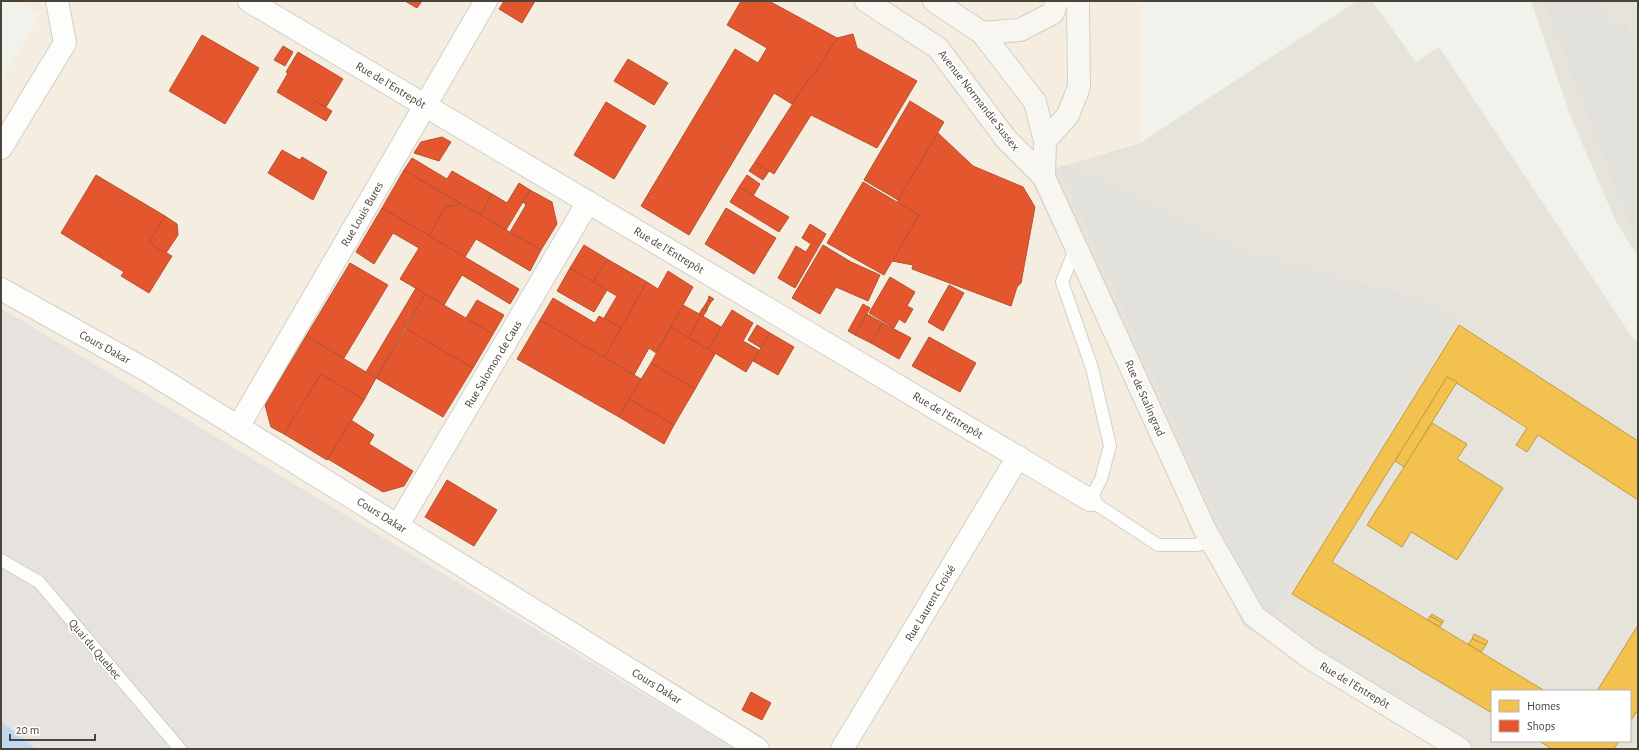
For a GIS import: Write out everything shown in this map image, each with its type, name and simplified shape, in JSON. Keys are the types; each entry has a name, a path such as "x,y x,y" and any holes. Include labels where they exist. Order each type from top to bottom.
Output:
{"main road":[{"name":"Avenue Normandie Sussex","path":"866,1 938,48 1006,139 1044,177"},
{"path":"934,1 982,33 1035,102 1045,141 1044,177"},
{"path":"982,33 1020,30 1053,13 1057,1"},
{"path":"1045,141 1068,114 1079,87 1078,1"},
{"name":"Rue de Stalingrad","path":"1044,177 1202,523 1254,616"},
{"name":"Rue de l'Entrepôt","path":"1254,616 1310,658 1460,749"}],"street":[{"path":"1,148 64,43 57,1"},
{"name":"Rue de l'Entrepôt","path":"249,1 1090,500"},
{"name":"Rue Louis Bures","path":"238,426 486,1"},
{"name":"Rue Salomon de Caus","path":"398,525 588,202"},
{"name":"Cours Dakar","path":"1,289 148,371 758,749"},
{"name":"Rue Laurent Croisé","path":"842,749 1018,457"}],"lane":[{"path":"1076,246 1062,282 1092,368 1110,446 1101,479 1090,500 1158,545 1195,545 1212,542"},
{"name":"Quai du Quebec","path":"1,560 39,582 180,749"}],"shaded area":[{"path":"17,1 1142,1 1140,143 1029,176 1243,626 1445,749 735,749 1,308 1,80 40,15"},
{"path":"1357,1 1372,1 1416,62 1439,47 1632,337 1638,342 1638,749 1445,749 1243,626 1029,176 1140,143"},
{"path":"1531,1 1638,1 1638,257 1616,222 1572,120"},
{"path":"1544,1 1603,1 1611,25 1625,21 1638,56 1638,242 1631,229"},
{"path":"1059,164 1147,201 1254,255 1415,297 1461,318 1267,622 1217,517"},
{"path":"1,308 735,749 36,749 1,721"}],"water":[{"path":"1,721 36,749 1,749"}],"building: Homes":[{"path":"1459,325 1638,441 1638,500 1538,435 1527,452 1516,445 1527,428 1447,377 1332,562 1543,690 1491,690 1491,712 1292,594"},
{"path":"1447,377 1457,382 1404,467 1395,461"},
{"path":"1432,423 1467,444 1457,459 1503,488 1457,560 1411,532 1402,547 1367,525"},
{"path":"1432,614 1444,621 1442,623 1430,616"},
{"path":"1430,616 1442,623 1440,627 1428,620"},
{"path":"1638,625 1638,710 1631,720 1631,690 1598,690"},
{"path":"1474,634 1488,641 1486,645 1472,639"},
{"path":"1472,639 1486,645 1481,652 1468,644"},
{"path":"1541,742 1618,742 1614,749 1552,749"}],"building: Shops":[{"path":"405,1 422,1 417,8"},
{"path":"504,1 535,1 522,23 499,9"},
{"path":"741,1 769,1 837,38 814,75 812,74 792,104 774,93 689,235 641,206 735,49 758,63 767,48 727,25"},
{"path":"853,34 857,48 917,81 877,148 811,115 774,174 755,162 812,74 814,75 837,38"},
{"path":"202,35 259,68 225,124 169,91"},
{"path":"283,46 293,52 285,66 274,60"},
{"path":"298,52 343,79 326,107 315,101 309,111 277,92 288,73 286,72"},
{"path":"628,59 668,83 654,105 614,81"},
{"path":"315,101 332,111 326,121 309,111"},
{"path":"910,101 944,122 898,200 864,180"},
{"path":"606,102 646,126 614,179 574,155"},
{"path":"938,133 973,166 1023,187 1035,207 1021,283 1017,287 1011,306 912,269 913,265 892,261 919,215 898,203 898,200"},
{"path":"442,137 451,142 439,161 414,153 421,142"},
{"path":"282,150 300,160 302,157 327,172 313,200 268,173"},
{"path":"412,158 447,179 452,171 492,194 481,215 404,170"},
{"path":"755,162 769,171 763,180 749,171"},
{"path":"404,170 461,204 445,207 429,236 382,208"},
{"path":"96,175 165,216 149,243 172,256 149,293 121,276 124,272 61,233"},
{"path":"747,175 760,184 753,196 739,187"},
{"path":"863,182 919,215 884,275 827,243"},
{"path":"519,183 530,190 506,230 481,215 492,194 507,203"},
{"path":"739,187 789,217 779,232 730,202"},
{"path":"530,190 552,202 557,224 541,250 510,232 526,205 523,202"},
{"path":"461,204 541,250 530,271 476,239 465,257 429,236 445,207"},
{"path":"382,208 519,289 510,304 462,275 444,305 400,279 419,248 393,233 374,264 356,252"},
{"path":"726,208 776,238 754,274 705,244"},
{"path":"165,216 177,224 178,235 166,253 149,243"},
{"path":"810,224 826,234 795,288 778,278 796,246 806,252 811,244 802,238"},
{"path":"584,245 607,259 593,282 570,268"},
{"path":"823,245 851,262 880,275 868,301 836,287 820,314 792,298"},
{"path":"607,259 647,282 621,328 604,318 617,296 593,282"},
{"path":"350,263 388,285 344,358 306,336"},
{"path":"570,268 607,290 594,312 557,291"},
{"path":"668,271 693,287 656,353 649,348 634,375 604,357 647,282 658,289"},
{"path":"890,277 915,292 907,306 913,309 905,323 899,319 894,328 869,313"},
{"path":"949,285 964,293 943,331 928,322"},
{"path":"416,288 425,294 376,378 366,372"},
{"path":"425,294 493,334 473,368 406,329"},
{"path":"709,296 714,299 711,302 708,300"},
{"path":"553,298 595,323 599,316 621,328 604,357 540,320"},
{"path":"477,300 504,315 493,334 466,318"},
{"path":"708,300 711,302 708,307 705,305"},
{"path":"863,304 870,308 855,335 848,331"},
{"path":"683,305 701,315 689,338 671,327"},
{"path":"705,305 708,307 706,312 702,309"},
{"path":"702,309 706,312 703,316 699,314"},
{"path":"732,310 753,323 743,341 759,350 746,372 708,349"},
{"path":"867,314 883,323 871,343 855,335"},
{"path":"701,315 721,327 708,349 689,338"},
{"path":"540,320 641,379 619,417 517,359"},
{"path":"883,323 911,338 899,359 871,343"},
{"path":"757,325 770,333 761,348 748,340"},
{"path":"671,327 715,354 695,389 651,363"},
{"path":"406,329 473,368 443,417 376,378"},
{"path":"770,333 794,347 778,375 753,361"},
{"path":"306,336 376,378 364,400 321,374 284,434 271,427 265,405"},
{"path":"929,337 976,363 960,392 912,366"},
{"path":"651,363 695,389 674,425 629,399"},
{"path":"321,374 364,400 327,460 284,434"},
{"path":"629,399 674,425 664,444 619,417"},
{"path":"351,420 374,435 369,444 413,471 404,486 383,492 328,459"},
{"path":"447,480 497,510 474,546 425,517"},
{"path":"751,692 771,703 762,720 742,710"}]}
